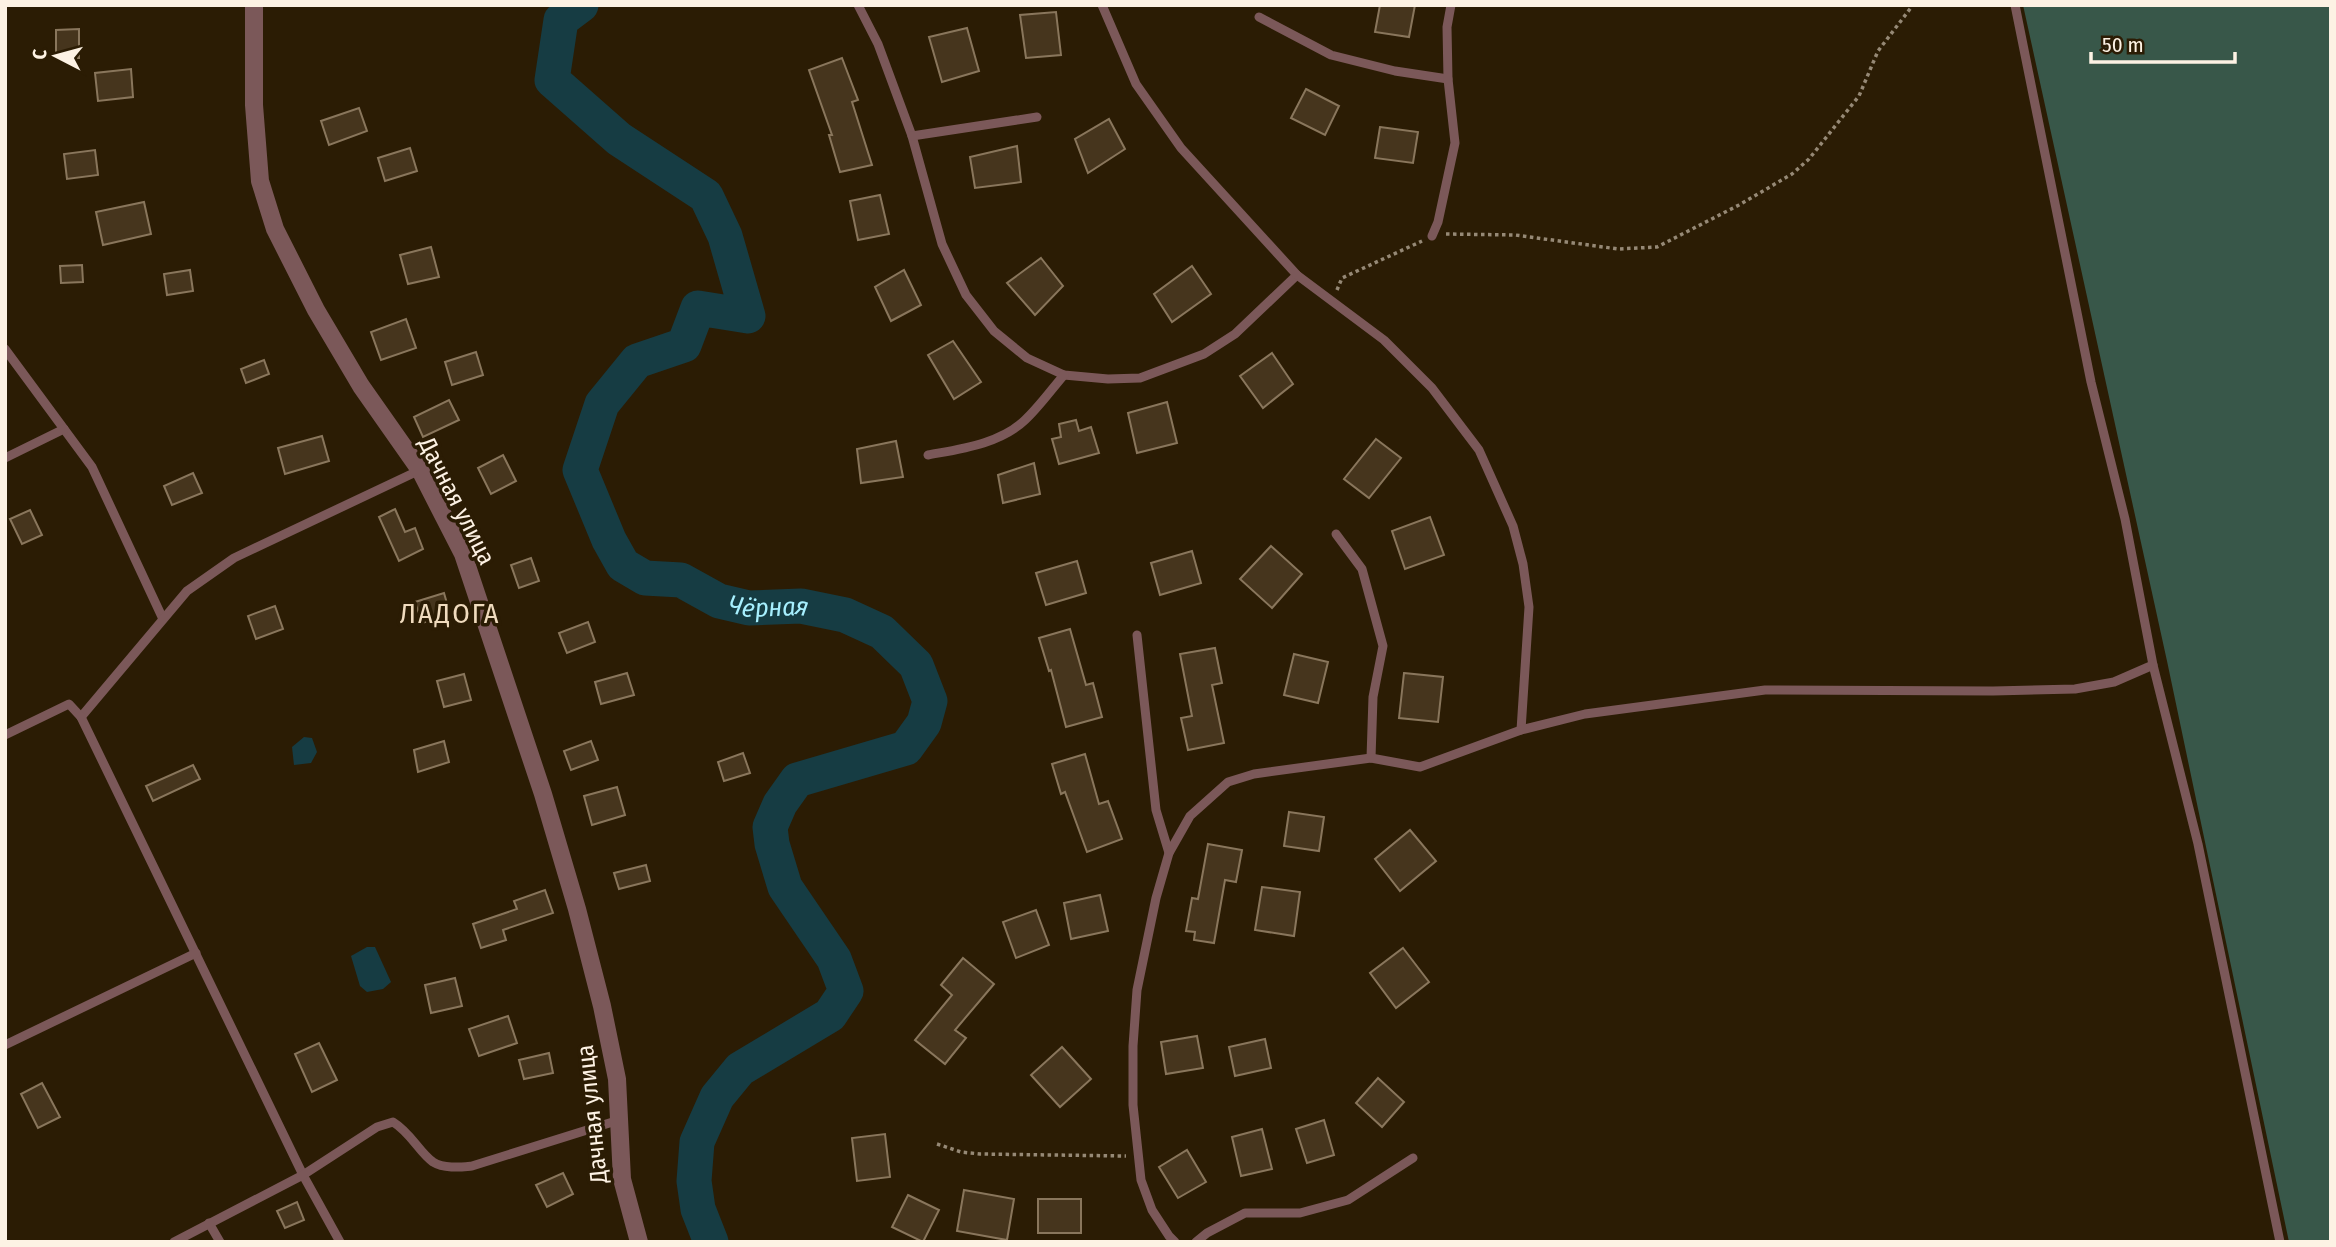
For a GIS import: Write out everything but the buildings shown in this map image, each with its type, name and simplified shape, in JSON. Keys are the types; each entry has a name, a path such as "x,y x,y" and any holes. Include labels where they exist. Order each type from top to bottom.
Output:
{"street":[{"name":"Дачная улица","path":"254,5 254,105 260,181 275,229 316,310 361,386 420,470 463,554 543,794 578,909 617,1079 622,1179 639,1242"}],"lane":[{"path":"858,5 878,44 912,136 942,244 966,295 994,331 1027,358 1064,375 1108,379 1140,378 1205,354 1235,334 1297,275"},
{"path":"1102,5 1136,84 1181,148 1297,275 1384,340 1432,388 1479,450 1513,526 1524,565 1529,607 1521,730"},
{"path":"1432,236 1438,222 1455,143 1448,79 1447,27 1451,5"},
{"path":"2015,5 2091,382 2125,519 2152,665 2198,844 2280,1242"},
{"path":"1259,17 1331,55 1395,71 1448,79"},
{"path":"912,136 1037,117"},
{"path":"5,349 92,467 163,619"},
{"path":"928,455 968,447 1003,435 1024,421 1064,375"},
{"path":"5,458 64,429"},
{"path":"81,717 187,591 234,558 420,470"},
{"path":"1336,534 1362,569 1383,646 1373,697 1371,758"},
{"path":"1137,635 1156,810 1170,853"},
{"path":"1175,1242 1152,1210 1141,1180 1137,1156 1133,1105 1133,1046 1137,990 1156,898 1170,853 1190,816 1228,782 1254,774 1371,758 1420,767 1521,730 1586,714 1765,690 2075,689 2114,682 2152,665"},
{"path":"5,735 69,704 81,717 303,1175 340,1242"},
{"path":"5,1045 196,953"},
{"path":"174,1242 303,1175 377,1127 393,1122 404,1129 434,1163 452,1167 472,1166 619,1120"},
{"path":"1196,1242 1207,1233 1245,1213 1300,1213 1348,1200 1413,1158"},
{"path":"209,1223 220,1242"}],"path":[{"path":"1332,300 1342,278 1432,236 1455,233 1515,235 1618,249 1657,247 1739,205 1792,174 1808,159 1859,96 1878,51 1913,5"},
{"path":"937,1144 961,1152 981,1154 1137,1156"}],"green space":[{"path":"2023,5 2331,5 2331,1242 2289,1242 2167,661"}],"water":[{"path":"304,737 312,738 317,752 311,763 294,765 292,747"},
{"path":"367,947 375,947 391,982 383,989 367,992 360,986 351,956"}],"waterway":[{"name":"Чёрная","path":"581,5 561,20 552,80 619,139 706,196 725,236 748,316 698,308 684,345 637,361 602,404 580,470 609,540 623,565 645,578 681,580 719,601 749,608 801,606 845,615 882,632 916,665 930,701 924,723 906,748 797,780 780,804 770,827 772,844 785,887 834,959 846,991 830,1015 740,1069 717,1097 697,1142 694,1181 698,1209 711,1242"}],"district":[{"name":"ЛАДОГА","path":"450,613"}]}
